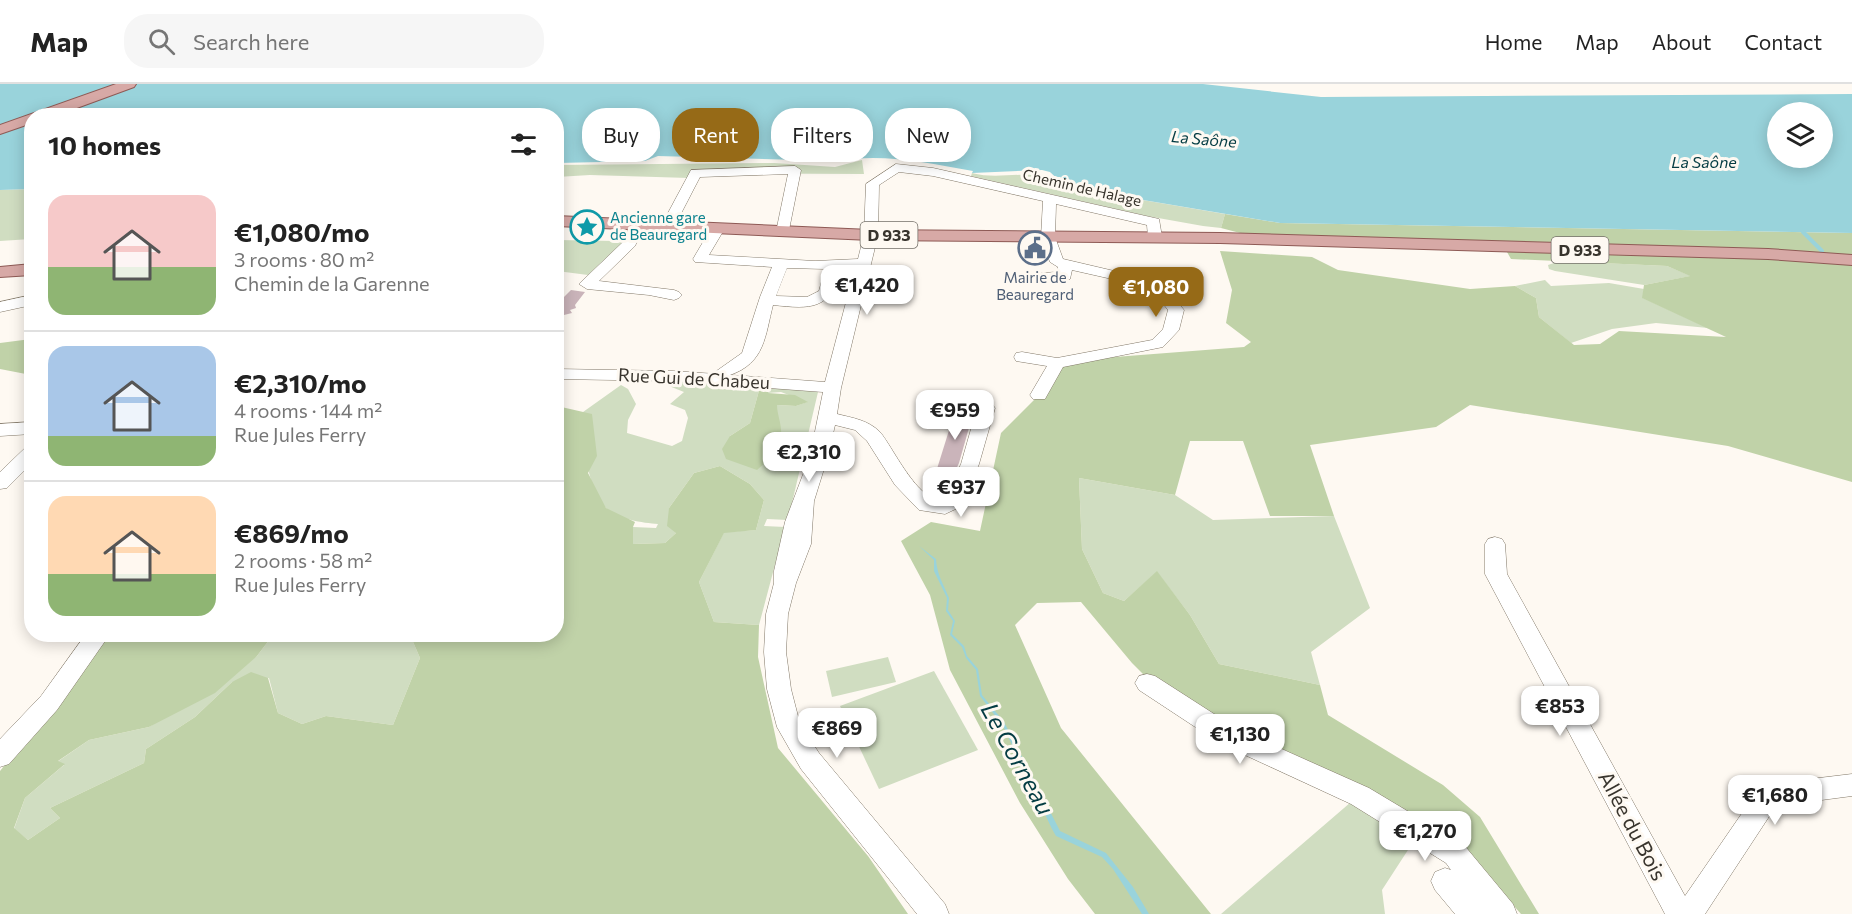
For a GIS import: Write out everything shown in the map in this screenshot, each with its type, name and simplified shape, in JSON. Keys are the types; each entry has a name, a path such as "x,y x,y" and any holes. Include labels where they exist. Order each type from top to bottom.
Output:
{"main road":[{"path":"62,108 129,84"},
{"path":"0,130 24,121"},
{"name":"D 933","path":"564,222 635,230 668,225 871,235 1048,237 1155,229 1768,254 1852,260"},
{"path":"0,272 24,270"}],"street":[{"name":"Chemin de Halage","path":"871,235 873,184 896,168 933,172 1050,198 1155,229"},
{"path":"668,225 696,173 795,170 783,232"},
{"path":"1022,357 1057,363 1157,344 1170,330 1176,310 1160,290 1139,281 1057,262 1048,237 1050,198"},
{"path":"718,228 700,259 781,264 862,263"},
{"path":"635,230 630,243 587,284 658,291 674,295"},
{"path":"871,235 862,263 832,388 828,417 804,501 806,524 792,570 784,583 777,614 775,652 779,689 789,727 810,761 935,914"},
{"path":"723,372 741,364 754,348 766,300 781,264"},
{"path":"1025,278 1065,276 1065,264"},
{"path":"766,300 812,302 819,299 825,293 833,265"},
{"path":"0,307 24,302"},
{"path":"1039,395 1057,363"},
{"name":"Rue Gui de Chabeu","path":"564,374 692,377 832,388"},
{"path":"828,417 861,426 874,437 902,480 926,505 945,507 953,502 970,464 986,408 983,402 977,399 959,397"},
{"path":"0,430 24,428"},
{"path":"0,483 24,461"},
{"name":"Allée du Bois","path":"1495,544 1496,574 1680,914"},
{"path":"0,756 49,703 93,642"},
{"path":"1147,683 1230,737 1360,796 1455,854 1503,914"},
{"path":"1689,914 1769,795 1852,785"},
{"path":"1445,881 1473,914"}],"green space":[{"path":"862,162 864,174 696,173 689,178 590,175 564,177 564,165 774,163 835,167"},
{"path":"972,173 996,176 1044,176 1066,187 1225,214 1221,228 1203,226 1147,216 971,176"},
{"path":"24,189 24,239 0,241 0,190"},
{"path":"1225,214 1280,223 1852,233 1852,482 1728,446 1470,405 1436,427 1310,445 1334,516 1270,516 1243,441 1190,441 1175,495 1079,478 1082,549 1103,593 1124,601 1157,571 1190,615 1219,664 1320,685 1328,715 1443,785 1480,817 1539,914 1521,914 1466,852 1170,701 1132,663 1081,602 1037,603 1015,625 1061,728 1211,914 1095,914 1068,879 1020,803 950,670 930,595 901,541 931,522 980,531 1001,433 1039,395 1062,363 1244,347 1251,342 1226,323 1232,290 1220,251 1312,257 1338,270 1470,289 1515,286 1536,298 1539,317 1574,345 1600,344 1619,331 1726,337 1642,298 1644,285 1690,276 1667,266 1511,259 1507,252 1496,243 1244,234 1221,228"},
{"path":"564,240 623,242 588,275 564,272"},
{"path":"1560,261 1667,266 1691,276 1644,285 1549,269 1548,265"},
{"path":"1545,280 1551,286 1609,283 1644,289 1643,298 1708,328 1656,323 1612,329 1571,343 1539,317 1536,298 1515,286"},
{"path":"24,340 24,374 0,369 0,343"},
{"path":"662,380 760,387 750,423 730,436 781,433 777,405 796,406 807,402 781,392 767,393 770,387 818,392 788,520 767,519 764,526 785,527 759,625 714,622 699,582 724,532 756,530 764,500 750,484 720,466 694,473 669,508 676,533 665,543 633,544 633,527 656,528 658,524 630,520 615,515 605,507 593,486 585,449 583,412 621,385 628,389 636,404 628,420 627,433 672,446 682,441 688,418 685,410 670,404 684,392 659,382"},
{"path":"760,387 770,387 768,393 795,395 808,402 796,406 777,405 780,440 773,454 757,470 726,459 722,449 730,436 750,423"},
{"path":"564,408 592,414 597,456 588,473 606,508 635,522 633,544 665,543 676,533 667,526 669,508 694,473 720,466 750,484 764,500 756,530 724,533 699,582 714,622 759,625 758,657 778,748 868,856 908,914 0,914 0,771 104,642 268,642 257,656 215,693 149,727 89,740 58,761 65,764 25,798 14,828 28,840 60,818 50,808 144,763 146,749 195,717 232,682 251,672 268,678 278,713 302,724 326,716 393,725 420,658 413,642 564,642"},
{"path":"1079,478 1175,495 1213,520 1334,516 1370,608 1311,652 1320,685 1219,664 1190,615 1157,572 1124,601 1103,593 1082,549"},
{"path":"268,642 413,642 420,658 393,725 326,716 302,724 278,713 269,678 232,682 195,717 146,749 144,763 50,808 60,818 28,840 14,829 25,798 64,765 57,762 89,740 149,727 257,656"},
{"path":"888,657 896,682 832,697 826,671"},
{"path":"934,671 978,750 879,789 840,706"},
{"path":"1351,802 1419,833 1382,890 1385,914 1221,914"}],"water":[{"name":"La Saône","path":"0,84 1203,84 1321,97 1852,94 1852,233 1280,223 1066,187 1050,172 1042,170 972,173 973,171 919,162 971,162 971,108 885,108 885,159 873,158 873,108 771,108 771,159 759,159 759,108 672,108 672,156 660,156 660,108 582,108 582,162 601,162 564,163 564,108 24,108 24,189 0,190"},
{"path":"919,546 936,559 939,574 949,598 948,610 955,621 952,634 964,646 967,656 978,669 982,695 1004,722 1060,831 1106,853 1133,887 1149,914 1142,914 1113,869 1102,857 1056,836 1003,726 980,696 976,670 966,658 962,647 950,635 953,621 946,611 947,598 934,571 934,560"}],"building":[{"path":"571,290 585,292 575,305 576,308 570,310 572,313 564,315 564,297"},
{"path":"956,408 974,410 959,463 954,474 936,472"}],"waterway":[{"path":"1803,232 1822,251"}],"place":[{"name":"Ancienne gare de Beauregard","path":"587,227"},
{"name":"Mairie de Beauregard","path":"1035,248"}],"water label":[{"name":"Le Corneau","path":"1017,759"}]}
